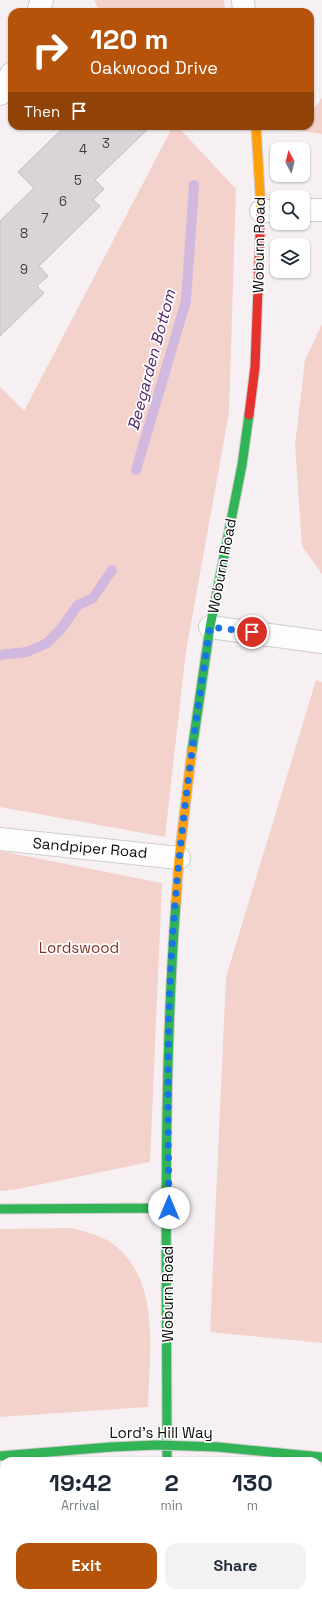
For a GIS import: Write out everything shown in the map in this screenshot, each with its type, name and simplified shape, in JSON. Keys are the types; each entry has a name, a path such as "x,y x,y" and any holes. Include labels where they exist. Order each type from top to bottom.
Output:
{"street":[{"path":"0,94 8,80"},
{"name":"Woburn Road","path":"168,1457 168,1082 170,983 179,858 210,627 242,465 255,367 269,211 257,130"},
{"path":"310,210 322,210"},
{"path":"210,627 322,642"},
{"name":"Sandpiper Road","path":"0,839 179,858"},
{"path":"0,1209 169,1208"},
{"name":"Lord's Hill Way","path":"0,1456 111,1446 157,1445 218,1446 322,1456"}],"green space":[{"path":"94,0 224,0 225,8 98,8"},
{"path":"322,98 322,134 298,130 314,130 314,109"},
{"path":"171,130 181,130 236,189 229,413 186,651 165,837 0,807 0,387 24,411"},
{"path":"322,324 322,574 302,546 295,445 305,360"},
{"path":"316,680 322,682 322,1343 210,1332 226,977"},
{"name":"Lordswood","path":"0,851 162,883 150,1162 18,1189 0,1191"},
{"path":"70,1228 98,1236 113,1244 129,1259 139,1277 146,1298 149,1319 150,1364 148,1407 0,1417 0,1229"}],"building":[{"path":"61,130 147,130 95,180 104,189 93,200 100,206 39,266 48,276 37,286 44,293 0,336 0,221 34,188 18,172"}],"waterway":[{"name":"Beegarden Bottom","path":"136,470 186,301 194,185"},
{"name":"Beegarden Bottom","path":"0,655 27,652 47,643 60,630 78,605 93,598 112,570"}],"traffic: fast":[{"path":"192,750 210,627 242,465 249,415"},
{"path":"167,1457 167,1112 176,902"},
{"path":"0,1209 169,1208"},
{"path":"111,1447 157,1445 218,1447"},
{"path":"0,1456 111,1447"},
{"path":"218,1447 322,1457"}],"traffic: slow":[{"path":"256,130 261,210"},
{"path":"176,902 179,858 192,750"}],"traffic: jam":[{"path":"249,415 255,367 261,210"}],"route":[{"path":"169,1208 168,1082 170,983 179,858 195,728 210,627 252,632"}]}
